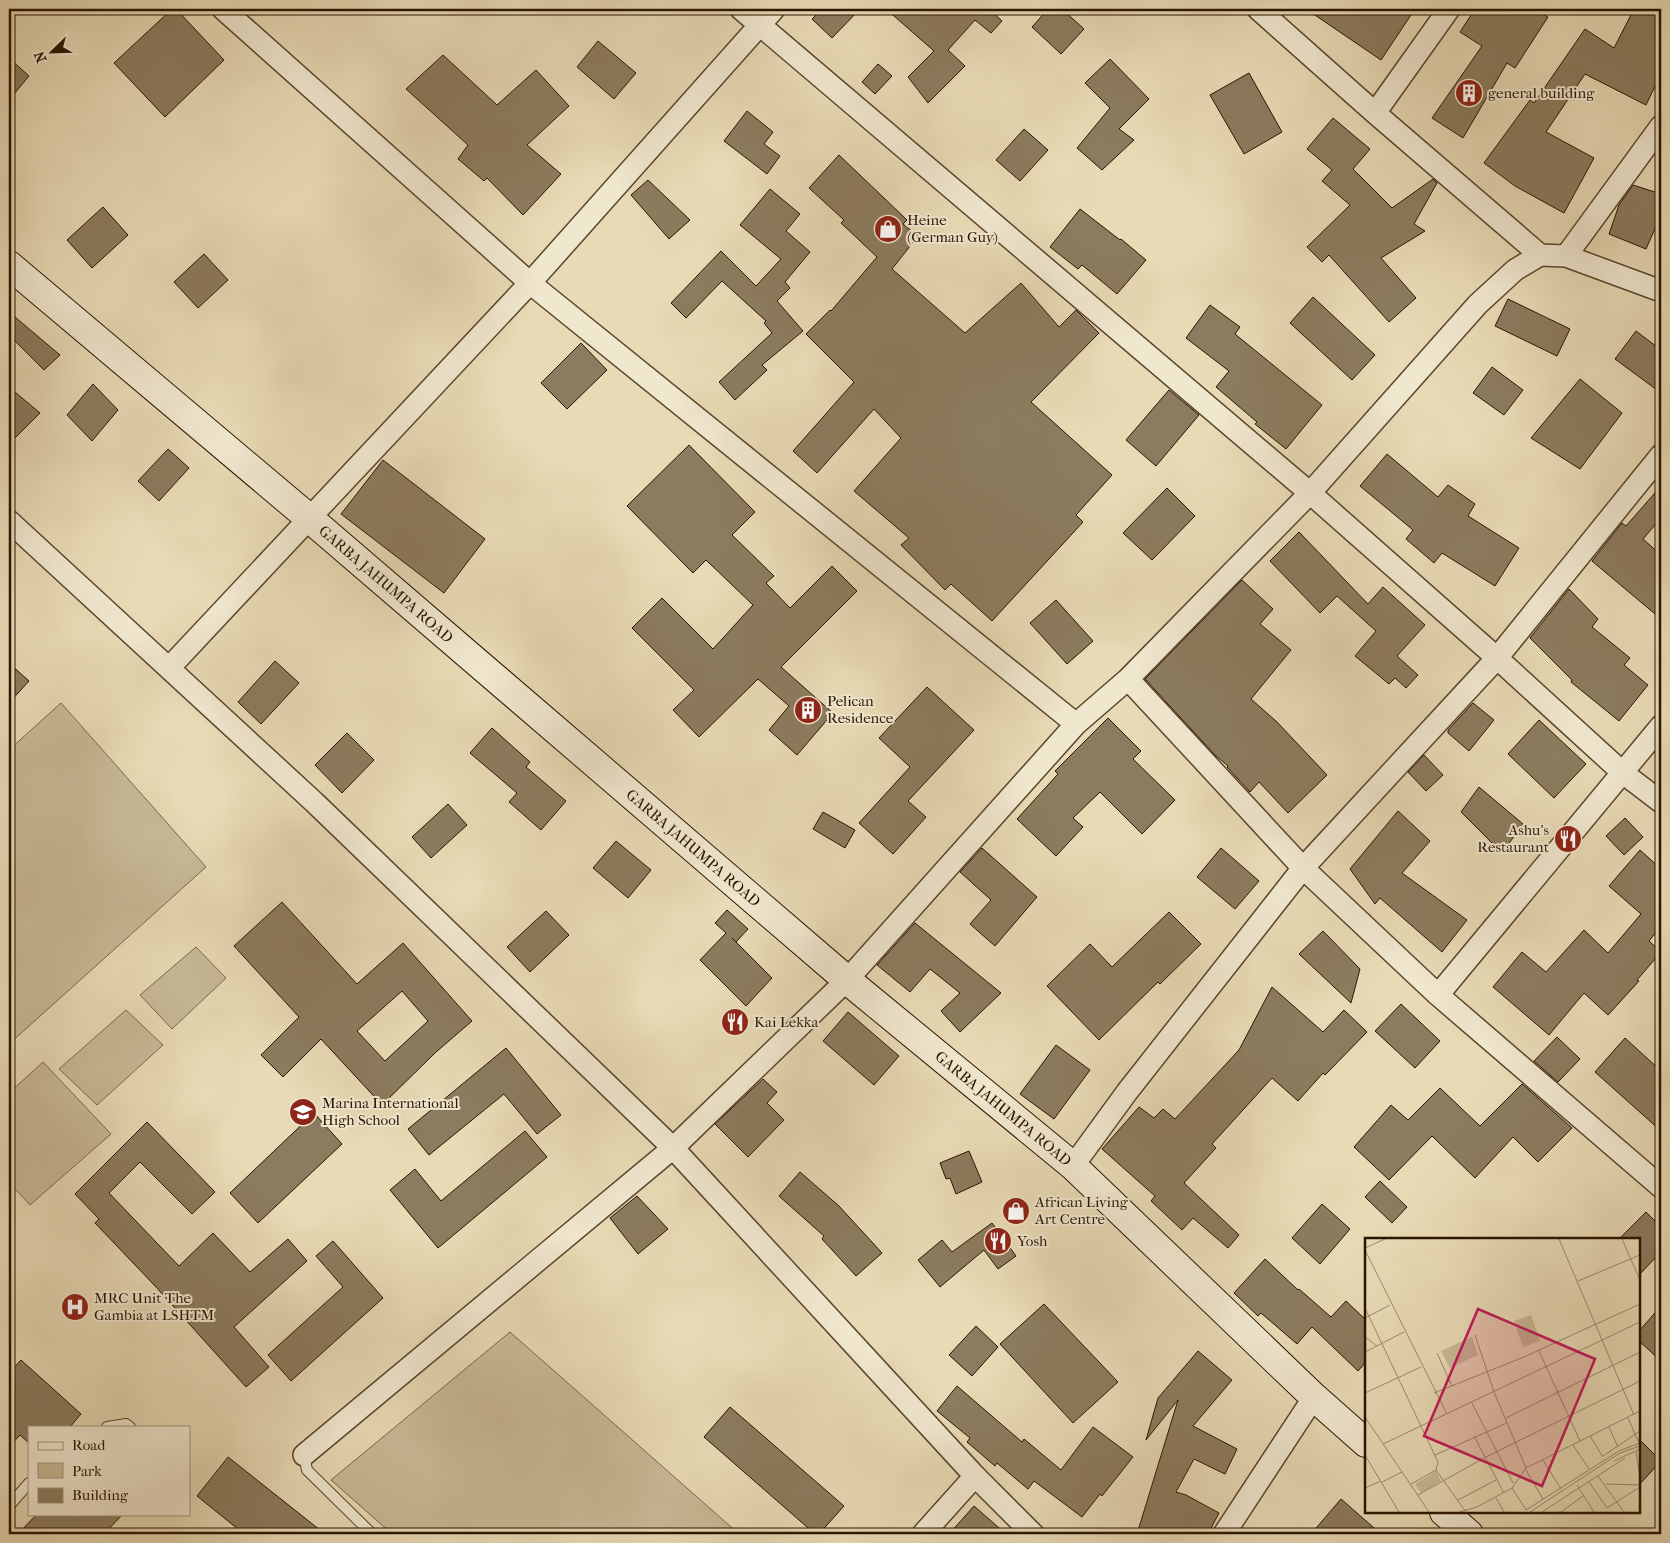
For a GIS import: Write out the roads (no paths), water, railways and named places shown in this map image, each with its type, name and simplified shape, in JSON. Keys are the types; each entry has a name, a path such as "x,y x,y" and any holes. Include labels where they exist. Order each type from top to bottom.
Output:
{"street":[{"path":"223,9 530,284 1076,724"},
{"path":"741,9 1310,493 1497,658 1623,773 1661,802"},
{"path":"169,668 530,284 774,9"},
{"path":"1258,9 1540,255"},
{"path":"1375,113 1449,9"},
{"path":"1566,256 1661,126"},
{"path":"304,1455 673,1148 847,980 1076,724 1128,679 1310,493 1478,304 1515,270 1540,255 1566,256 1661,290"},
{"name":"GARBA JAHUMPA ROAD","path":"9,265 308,518 847,980 1073,1166 1314,1396 1365,1442"},
{"path":"1073,1166 1127,1092 1303,868 1497,658 1661,455"},
{"path":"9,521 314,802 673,1148 975,1476 1033,1534"},
{"path":"1128,679 1303,868 1438,995 1661,1187"},
{"path":"1438,995 1661,726"},
{"path":"1224,1534 1314,1396"},
{"path":"923,1534 975,1476"},
{"path":"1445,1513 1470,1534"}],"lane":[{"path":"113,1426 126,1424 129,1426"},
{"path":"304,1455 307,1470 372,1534"},
{"path":"9,1506 28,1484"}],"place":[{"name":"general building","path":"1469,93"},
{"name":"Heine (German Guy)","path":"888,229"},
{"name":"Pelican Residence","path":"808,710"},
{"name":"Ashu's Restaurant","path":"1568,839"},
{"name":"Kai Lekka","path":"735,1022"},
{"name":"Marina International High School","path":"303,1112"},
{"name":"African Living Art Centre","path":"1016,1211"},
{"name":"Yosh","path":"998,1241"},
{"name":"MRC Unit The Gambia at LSHTM","path":"75,1307"}]}
